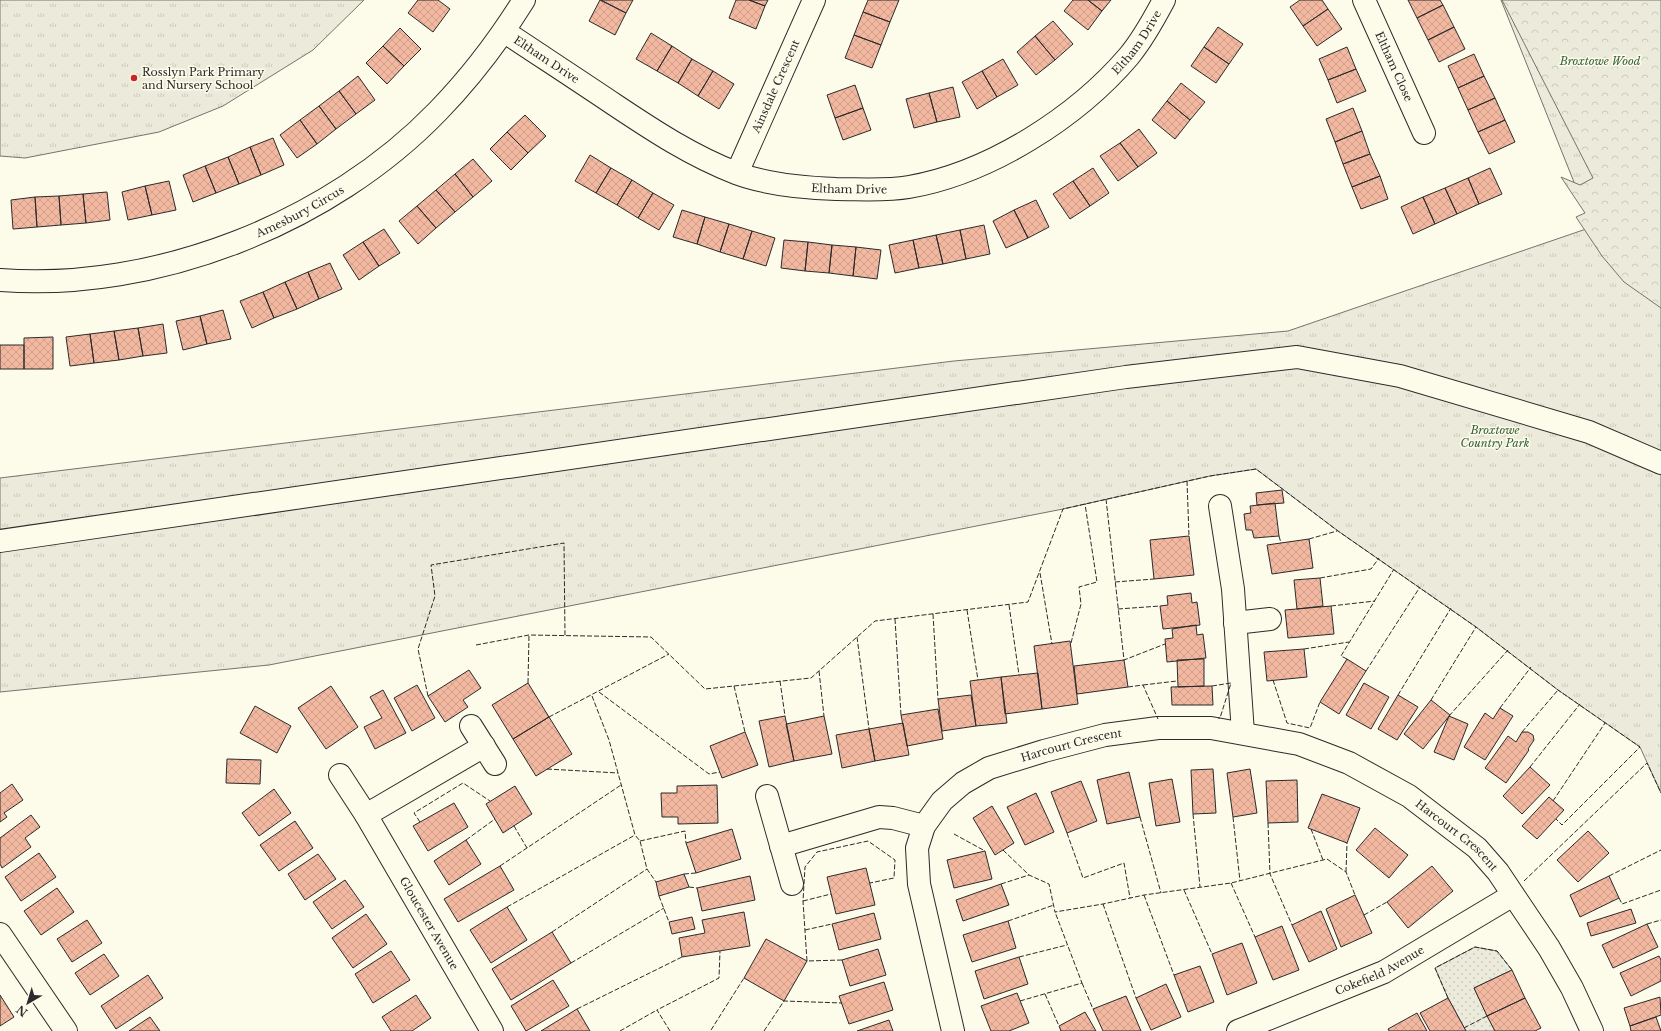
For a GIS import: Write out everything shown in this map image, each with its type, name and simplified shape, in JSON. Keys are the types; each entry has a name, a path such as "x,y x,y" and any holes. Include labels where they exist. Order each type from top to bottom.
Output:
{"street":[{"name":"Amesbury Circus","path":"0,280 60,280 113,275 179,260 215,250 264,230 318,203 356,179 398,148 437,112 473,73 504,32 524,0"},
{"name":"Ainsdale Crescent","path":"737,173 814,0"},
{"name":"Eltham Drive","path":"504,32 659,135 695,155 737,173 766,181 809,188 868,189 908,187 942,180 982,164 1018,146 1055,122 1083,101 1130,55 1153,22 1164,0"},
{"name":"Eltham Close","path":"1364,0 1424,133"},
{"path":"0,541 1118,379 1297,357 1400,376 1590,432 1661,463"},
{"path":"1220,506 1233,589 1243,732"},
{"path":"1235,623 1270,619"},
{"path":"471,726 495,764"},
{"name":"Harcourt Crescent","path":"953,1031 919,884 917,848 924,826 942,801 963,783 990,768 1044,751 1105,735 1158,728 1211,728 1243,732 1306,746 1349,763 1409,796 1477,848 1498,872 1549,948 1572,988 1592,1031"},
{"path":"366,815 484,746"},
{"name":"Gloucester Avenue","path":"340,775 366,815 492,1031"},
{"path":"767,796 792,884"},
{"path":"781,846 879,817 905,820 924,826"},
{"name":"Cokefield Avenue","path":"1238,1031 1384,972 1513,895"},
{"path":"0,934 66,1031"}],"green space":[{"name":"Rosslyn Park Primary and Nursery School","path":"0,0 364,0 313,50 223,106 159,132 25,158 0,156"},
{"name":"Broxtowe Country Park","path":"1501,0 1661,0 1661,793 1640,747 1558,690 1476,627 1338,531 1256,469 1210,476 1063,509 269,665 0,692 0,478 954,361 1288,331 1592,227"},
{"name":"Broxtowe Wood","path":"1502,0 1661,0 1661,308 1624,282 1602,256 1576,217 1585,213 1561,177 1580,185 1593,178"},
{"path":"1475,947 1497,951 1512,970 1474,988 1495,1031 1466,1031 1448,998 1435,968"}],"building":[{"path":"418,0 438,0 450,9 433,32 408,13"},
{"path":"600,0 626,13 615,35 589,21"},
{"path":"601,0 633,0 626,13"},
{"path":"736,0 749,0 765,6 756,29 729,18"},
{"path":"749,0 768,0 765,6"},
{"path":"868,0 899,0 890,22 863,12"},
{"path":"1073,0 1088,0 1102,11 1088,30 1064,11"},
{"path":"1088,0 1111,0 1102,11"},
{"path":"1300,0 1322,0 1328,9 1303,26 1290,7"},
{"path":"1408,0 1440,0 1443,5 1417,18"},
{"path":"1443,5 1454,27 1428,40 1417,18"},
{"path":"1328,9 1342,29 1317,46 1303,26"},
{"path":"863,12 890,22 881,45 854,35"},
{"path":"1053,21 1073,44 1055,60 1035,36"},
{"path":"1218,27 1243,44 1229,64 1204,47"},
{"path":"1454,27 1465,49 1439,62 1428,40"},
{"path":"400,28 421,49 404,66 383,46"},
{"path":"651,33 672,46 657,71 636,59"},
{"path":"854,35 881,45 872,68 845,58"},
{"path":"1035,36 1055,60 1036,75 1017,52"},
{"path":"383,46 404,66 387,84 366,63"},
{"path":"672,46 692,59 678,83 657,71"},
{"path":"1204,47 1229,64 1216,83 1191,66"},
{"path":"1347,47 1356,69 1328,80 1319,59"},
{"path":"1474,54 1484,76 1458,88 1448,66"},
{"path":"692,59 713,71 698,96 678,83"},
{"path":"1003,59 1018,85 997,97 982,71"},
{"path":"1356,69 1366,91 1337,103 1328,80"},
{"path":"713,71 734,84 719,109 698,96"},
{"path":"982,71 997,97 977,109 962,82"},
{"path":"358,76 375,100 356,114 339,91"},
{"path":"1484,76 1495,98 1468,110 1458,88"},
{"path":"1181,83 1205,102 1190,120 1167,101"},
{"path":"855,85 863,108 835,118 827,95"},
{"path":"953,87 960,117 937,122 929,93"},
{"path":"339,91 356,114 336,129 319,106"},
{"path":"929,93 937,122 914,128 906,99"},
{"path":"1495,98 1505,120 1478,132 1468,110"},
{"path":"1167,101 1190,120 1175,139 1152,120"},
{"path":"319,106 336,129 317,144 300,120"},
{"path":"863,108 871,130 843,140 835,118"},
{"path":"1353,108 1362,131 1335,142 1326,119"},
{"path":"525,115 546,136 528,153 507,132"},
{"path":"300,120 317,144 297,158 280,135"},
{"path":"1505,120 1515,142 1489,154 1478,132"},
{"path":"1139,129 1157,153 1138,167 1120,143"},
{"path":"1362,131 1370,154 1343,164 1335,142"},
{"path":"507,132 528,153 511,170 490,149"},
{"path":"273,138 284,165 261,175 250,147"},
{"path":"1120,143 1138,167 1118,181 1100,156"},
{"path":"250,147 261,175 239,184 228,157"},
{"path":"1370,154 1380,176 1352,187 1343,164"},
{"path":"590,155 611,168 596,193 575,181"},
{"path":"228,157 239,184 216,193 205,166"},
{"path":"473,159 492,181 473,197 455,174"},
{"path":"205,166 216,193 193,202 183,175"},
{"path":"611,168 632,180 617,205 596,193"},
{"path":"1093,168 1109,193 1090,206 1073,181"},
{"path":"1490,168 1502,194 1479,204 1468,178"},
{"path":"455,174 473,197 455,212 436,190"},
{"path":"1380,176 1388,199 1361,209 1352,187"},
{"path":"1468,178 1479,204 1457,214 1445,188"},
{"path":"632,180 653,193 638,218 617,205"},
{"path":"169,181 176,210 152,215 145,186"},
{"path":"1073,181 1090,206 1070,219 1053,194"},
{"path":"145,186 152,215 128,220 122,192"},
{"path":"1445,188 1457,214 1435,224 1423,197"},
{"path":"436,190 455,212 436,228 417,206"},
{"path":"107,192 110,220 86,223 83,194"},
{"path":"653,193 674,205 659,230 638,218"},
{"path":"83,194 86,223 61,225 59,196"},
{"path":"59,196 61,225 37,227 35,197"},
{"path":"35,197 37,227 13,229 11,200"},
{"path":"1423,197 1435,224 1413,234 1401,207"},
{"path":"1036,200 1049,227 1028,238 1014,210"},
{"path":"417,206 436,228 418,244 399,221"},
{"path":"682,210 705,217 697,244 673,237"},
{"path":"1014,210 1028,238 1006,248 993,221"},
{"path":"705,217 729,224 720,252 697,244"},
{"path":"729,224 752,231 743,259 720,252"},
{"path":"984,225 990,254 966,259 960,230"},
{"path":"384,229 400,253 379,266 363,242"},
{"path":"960,230 966,259 943,264 936,235"},
{"path":"752,231 775,238 766,266 743,259"},
{"path":"936,235 943,264 919,268 913,240"},
{"path":"784,240 808,242 805,271 781,268"},
{"path":"913,240 919,268 895,273 889,245"},
{"path":"363,242 379,266 359,280 343,255"},
{"path":"808,242 832,245 829,273 805,271"},
{"path":"832,245 856,247 853,276 829,273"},
{"path":"856,247 881,250 877,279 853,276"},
{"path":"330,263 342,289 319,299 308,272"},
{"path":"308,272 319,299 297,309 285,282"},
{"path":"285,282 297,309 274,318 263,292"},
{"path":"263,292 274,318 252,328 240,301"},
{"path":"223,310 231,339 207,344 200,316"},
{"path":"200,316 207,344 183,350 176,321"},
{"path":"163,324 167,353 143,356 138,328"},
{"path":"138,328 143,356 119,360 114,331"},
{"path":"114,331 119,360 94,363 90,334"},
{"path":"90,334 94,363 70,366 66,337"},
{"path":"53,337 53,369 24,369 24,338"},
{"path":"0,345 24,345 24,369 0,369"},
{"path":"1282,490 1284,503 1257,505 1256,493"},
{"path":"1275,503 1279,536 1254,538 1252,530 1246,530 1244,514 1251,513 1250,506"},
{"path":"1189,536 1194,575 1154,579 1150,540"},
{"path":"1309,539 1313,568 1272,574 1267,545"},
{"path":"1320,578 1323,606 1297,609 1294,580"},
{"path":"1191,593 1192,603 1197,602 1200,625 1163,629 1160,606 1168,605 1167,596"},
{"path":"1331,606 1334,634 1288,638 1285,610"},
{"path":"1196,625 1197,635 1203,634 1206,658 1167,662 1165,639 1173,638 1172,629"},
{"path":"1070,641 1078,704 1042,709 1034,646"},
{"path":"1304,649 1307,677 1267,681 1264,652"},
{"path":"1204,659 1204,686 1178,687 1177,660"},
{"path":"1347,659 1366,671 1339,714 1320,702"},
{"path":"1124,660 1128,687 1077,694 1074,666"},
{"path":"469,670 481,688 463,700 468,707 445,722 428,696"},
{"path":"1038,673 1042,709 1005,714 1001,677"},
{"path":"1001,677 1007,723 976,726 970,681"},
{"path":"528,683 549,717 513,739 492,705"},
{"path":"1364,683 1389,697 1371,729 1346,715"},
{"path":"417,685 435,718 412,731 394,698"},
{"path":"331,686 358,727 326,749 298,708"},
{"path":"1212,686 1213,705 1172,705 1171,687"},
{"path":"383,690 406,733 375,749 364,727 382,718 370,697"},
{"path":"971,695 976,726 942,731 938,699"},
{"path":"1398,695 1418,707 1397,740 1378,729"},
{"path":"1431,700 1450,715 1423,749 1404,734"},
{"path":"255,706 291,726 277,753 240,733"},
{"path":"1500,708 1513,716 1485,760 1464,747 1485,713 1493,719"},
{"path":"938,709 943,739 907,746 901,715"},
{"path":"785,716 794,761 769,767 759,721"},
{"path":"824,716 832,754 794,761 786,724"},
{"path":"1449,716 1468,724 1454,760 1434,752"},
{"path":"549,717 572,754 536,776 513,739"},
{"path":"903,723 909,755 875,761 869,729"},
{"path":"869,729 875,761 842,768 836,735"},
{"path":"745,732 758,765 722,778 710,746"},
{"path":"1522,732 1528,732 1533,735 1534,740 1528,749 1529,750 1506,783 1485,768 1508,736 1516,742"},
{"path":"227,759 261,760 260,784 226,783"},
{"path":"1530,767 1550,785 1522,814 1503,796"},
{"path":"1213,769 1216,813 1193,814 1191,770"},
{"path":"1250,769 1257,813 1233,817 1227,773"},
{"path":"1129,772 1140,817 1107,824 1097,780"},
{"path":"1172,779 1180,822 1156,826 1149,783"},
{"path":"1297,780 1298,822 1268,823 1266,781"},
{"path":"1081,781 1097,821 1067,833 1051,792"},
{"path":"12,784 23,800 4,813 7,817 0,822 0,793"},
{"path":"717,785 718,823 678,824 678,817 662,817 661,793 677,793 677,786"},
{"path":"515,786 532,814 503,833 486,804"},
{"path":"274,789 291,813 259,836 242,813"},
{"path":"1036,793 1054,832 1025,845 1007,807"},
{"path":"1322,794 1360,808 1347,843 1308,828"},
{"path":"1549,797 1564,810 1537,839 1522,826"},
{"path":"454,803 468,827 428,851 413,826"},
{"path":"992,806 1014,843 995,855 973,818"},
{"path":"31,815 40,827 25,838 31,847 2,868 0,864 0,838"},
{"path":"295,821 313,848 279,871 260,845"},
{"path":"1375,828 1408,855 1389,878 1356,850"},
{"path":"732,829 741,859 696,873 686,843"},
{"path":"1588,831 1609,853 1578,882 1557,860"},
{"path":"466,840 481,864 449,885 434,861"},
{"path":"985,851 992,879 954,888 947,860"},
{"path":"39,853 56,877 21,901 5,877"},
{"path":"318,854 336,879 305,900 288,874"},
{"path":"500,866 514,890 458,922 444,899"},
{"path":"1432,866 1453,891 1408,928 1387,902"},
{"path":"866,868 875,905 836,914 827,877"},
{"path":"684,874 689,887 659,896 656,882"},
{"path":"750,876 755,900 702,911 697,888"},
{"path":"1609,876 1619,898 1580,917 1570,895"},
{"path":"345,880 364,907 332,929 313,902"},
{"path":"1001,884 1009,905 963,921 956,900"},
{"path":"57,888 74,912 41,935 24,911"},
{"path":"1355,895 1372,933 1341,947 1326,909"},
{"path":"507,907 527,940 491,963 470,930"},
{"path":"1631,909 1636,923 1591,936 1587,923"},
{"path":"1321,911 1337,949 1309,962 1292,925"},
{"path":"744,912 750,946 682,957 679,938 705,933 702,920"},
{"path":"874,913 881,939 839,950 832,924"},
{"path":"366,914 387,944 353,968 332,938"},
{"path":"692,917 695,929 672,934 669,922"},
{"path":"87,920 102,943 72,962 57,939"},
{"path":"1008,921 1016,948 972,962 963,935"},
{"path":"1647,924 1658,947 1613,968 1602,945"},
{"path":"1282,926 1299,970 1273,980 1255,937"},
{"path":"552,932 571,963 511,1000 492,969"},
{"path":"766,939 807,961 784,1001 744,978"},
{"path":"1242,943 1257,983 1227,995 1212,954"},
{"path":"878,949 886,975 850,986 842,960"},
{"path":"391,951 410,980 373,1003 355,974"},
{"path":"104,954 119,976 90,995 75,973"},
{"path":"1659,956 1661,960 1661,981 1631,996 1620,973"},
{"path":"1019,957 1028,984 984,999 975,971"},
{"path":"1200,966 1214,1002 1188,1012 1174,975"},
{"path":"1512,970 1525,998 1487,1016 1474,988"},
{"path":"148,975 163,998 116,1029 101,1006"},
{"path":"553,980 569,1006 526,1031 511,1006"},
{"path":"884,982 893,1010 849,1024 839,996"},
{"path":"1166,984 1181,1017 1151,1030 1136,998"},
{"path":"1017,993 1029,1023 1009,1031 991,1031 981,1006"},
{"path":"0,995 14,1017 0,1026"},
{"path":"416,995 431,1018 412,1031 391,1031 382,1017"},
{"path":"1126,996 1141,1031 1103,1031 1093,1009"},
{"path":"1660,997 1661,1015 1630,1026 1624,1008"},
{"path":"1448,998 1466,1031 1430,1031 1420,1013"},
{"path":"1525,998 1541,1028 1535,1031 1495,1031 1487,1016"},
{"path":"577,1009 590,1031 541,1031"},
{"path":"1085,1012 1096,1031 1061,1031 1059,1026"},
{"path":"1417,1013 1427,1031 1389,1031 1388,1029"},
{"path":"150,1017 160,1031 129,1031"},
{"path":"1656,1017 1661,1031 1631,1031 1630,1026"},
{"path":"889,1020 893,1031 857,1031"}],"fence":[{"path":"476,645 529,635 651,637 705,689 811,678 875,621 1028,602 1063,509 1210,476 1256,469 1338,531 1476,627 1558,690 1640,747 1562,825 1556,819"},
{"path":"1187,481 1189,536"},
{"path":"1106,499 1124,660 1165,644"},
{"path":"1071,643 1081,604 1079,587 1097,582 1085,504"},
{"path":"1309,539 1337,531"},
{"path":"1279,536 1281,543"},
{"path":"428,696 418,649 435,596 431,565 564,543 565,636"},
{"path":"1320,578 1371,569 1379,558"},
{"path":"1347,659 1341,656 1394,569"},
{"path":"1040,573 1052,644"},
{"path":"1115,582 1154,579"},
{"path":"1366,671 1420,587"},
{"path":"1331,606 1375,601"},
{"path":"1009,605 1019,675"},
{"path":"1118,609 1160,606"},
{"path":"1398,695 1451,608"},
{"path":"967,610 978,680"},
{"path":"933,614 938,699"},
{"path":"895,619 901,715"},
{"path":"1431,700 1476,627"},
{"path":"528,683 529,635"},
{"path":"857,637 869,729"},
{"path":"1304,649 1349,642"},
{"path":"1449,716 1508,650"},
{"path":"549,717 669,654"},
{"path":"1500,708 1531,667"},
{"path":"819,671 824,716"},
{"path":"1273,680 1287,723 1310,728 1320,702"},
{"path":"780,681 785,716"},
{"path":"1143,685 1177,681"},
{"path":"1212,686 1231,683 1220,718 1218,718"},
{"path":"1128,687 1143,685 1158,719"},
{"path":"734,686 745,732"},
{"path":"1522,732 1558,690"},
{"path":"599,692 709,774 720,772"},
{"path":"592,696 609,740 635,835 640,841 647,869 656,882"},
{"path":"1530,767 1580,704"},
{"path":"1553,801 1605,723"},
{"path":"1524,881 1647,763 1661,793"},
{"path":"547,769 618,773"},
{"path":"420,822 414,813 463,783 490,801"},
{"path":"500,866 621,785"},
{"path":"1193,814 1200,887"},
{"path":"1140,817 1161,893"},
{"path":"1233,817 1240,881"},
{"path":"466,840 495,819"},
{"path":"1268,823 1270,874 1292,925"},
{"path":"514,826 527,848"},
{"path":"1311,829 1323,860"},
{"path":"640,841 685,831 686,843"},
{"path":"1067,833 1083,878 1124,863 1130,898"},
{"path":"954,834 985,851"},
{"path":"507,907 635,835"},
{"path":"842,960 807,961 803,901 805,867 817,852 868,841 895,860 894,878 870,883"},
{"path":"1346,872 1347,843"},
{"path":"1003,850 1029,875 1049,884 1055,912 1144,895 1231,883 1327,859 1346,872 1355,895"},
{"path":"1609,876 1661,850"},
{"path":"552,932 647,869"},
{"path":"684,874 696,873"},
{"path":"1001,884 1029,875"},
{"path":"1231,883 1255,937"},
{"path":"689,887 697,888"},
{"path":"1184,890 1212,954"},
{"path":"1619,898 1622,904 1661,890"},
{"path":"803,901 831,894"},
{"path":"1144,895 1174,975"},
{"path":"659,896 669,922"},
{"path":"1364,915 1387,902"},
{"path":"1103,904 1136,998"},
{"path":"1008,921 1054,905"},
{"path":"571,963 664,908"},
{"path":"1020,1001 1082,983 1055,912"},
{"path":"1647,924 1661,920"},
{"path":"805,930 832,924"},
{"path":"1019,957 1067,945"},
{"path":"1448,998 1435,968 1475,947 1497,951 1512,970"},
{"path":"670,1031 657,1010 719,978 720,951"},
{"path":"577,1009 682,957"},
{"path":"711,1030 744,978"},
{"path":"1082,983 1093,1009"},
{"path":"1045,994 1059,1026"},
{"path":"764,1031 784,1001 842,1003"},
{"path":"620,1031 657,1010"},
{"path":"1464,1028 1487,1016"}],"place":[{"name":"Rosslyn Park Primary and Nursery School","path":"134,78"}]}
